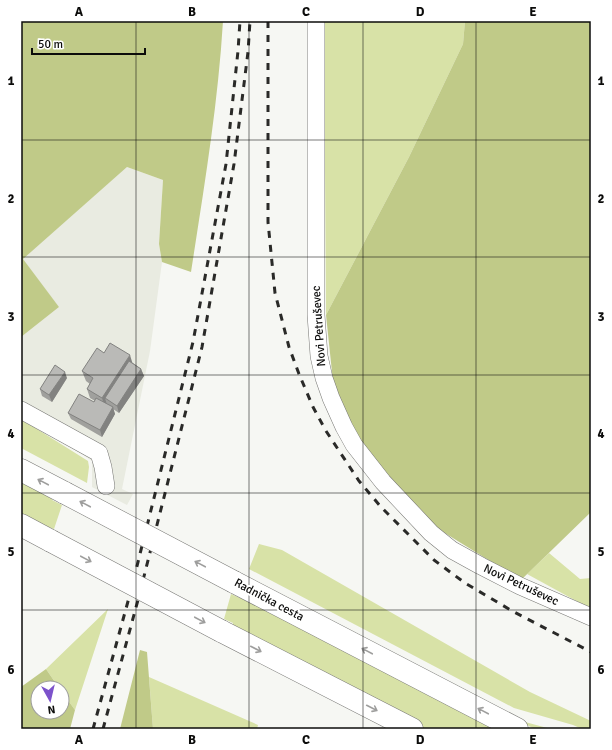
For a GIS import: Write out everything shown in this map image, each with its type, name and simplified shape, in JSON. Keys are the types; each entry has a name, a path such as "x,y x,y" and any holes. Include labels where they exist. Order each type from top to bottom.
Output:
{"main road":[{"name":"Radnička cesta","path":"21,470 517,729"},
{"path":"21,525 221,631 412,729"}],"street":[{"name":"Novi Petruševec","path":"316,21 316,315 319,356 324,378 344,427 354,445 383,482 431,533 452,550 520,586 591,617"},
{"path":"21,410 99,453 106,486"}],"shaded area":[{"path":"127,167 163,180 159,244 162,262 150,351 122,489 133,494 127,505 92,487 92,461 44,428 21,416 21,337 59,307 22,259"}],"green space":[{"path":"21,21 223,21 218,84 206,178 191,272 162,262 159,244 163,180 127,167 23,259 59,307 21,337"},
{"path":"324,21 465,21 463,44 409,157 326,315"},
{"path":"465,21 591,21 591,512 521,580 435,527 383,473 355,437 334,391 326,315 409,157 463,44"},
{"path":"21,419 88,461 89,467 87,483 21,448"},
{"path":"21,480 53,497 52,500 62,505 54,529 21,518"},
{"path":"259,544 282,550 530,692 591,721 591,729 582,729 514,708 249,569"},
{"path":"549,553 580,579 591,578 591,609 527,574"},
{"path":"231,594 240,598 242,595 501,729 426,729 232,628 233,623 224,619"},
{"path":"108,609 75,710 70,703 70,680 54,680 46,669"},
{"path":"140,650 147,652 153,729 120,729"},
{"path":"46,669 54,680 31,680"},
{"path":"149,677 258,725 257,729 153,729"},
{"path":"30,681 30,720 70,720 70,703 75,710 70,729 21,729 21,687"},
{"path":"514,719 551,729 535,729"}],"building":[{"path":"110,343 130,355 102,398 87,389 93,378 82,371 97,348 104,353"},
{"path":"129,361 141,369 117,406 105,398"},
{"path":"55,365 65,372 49,395 40,389"},
{"path":"79,394 94,402 96,398 113,407 100,430 68,413"}],"railway":[{"path":"93,729 130,594 193,342 226,164 240,21"},
{"path":"103,729 138,600 202,347 234,164 248,52 250,21"},
{"path":"268,21 268,222 275,293 289,347 313,407 326,431 359,481 381,507 434,560 465,583 514,612 591,652"}]}
